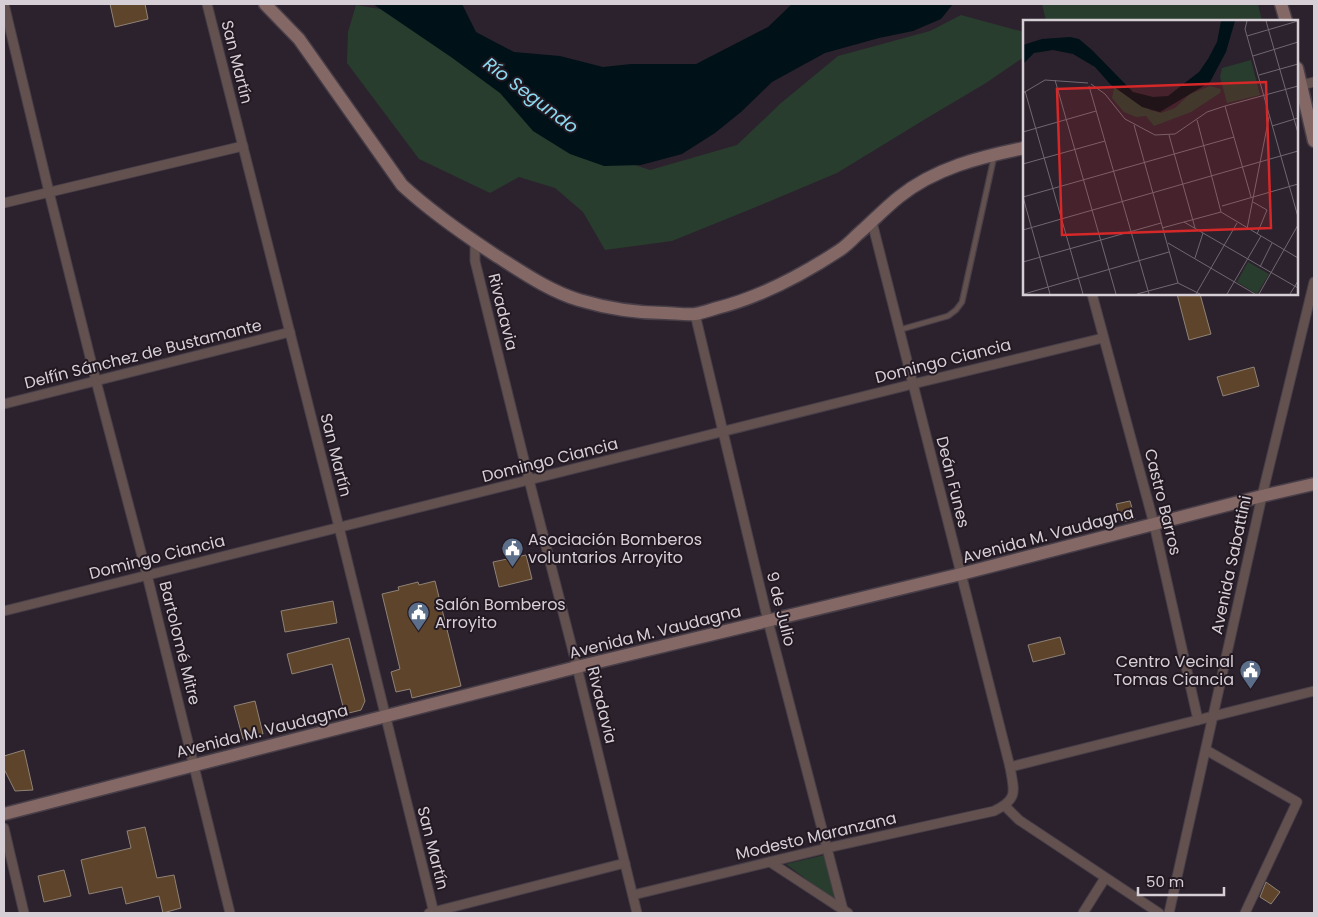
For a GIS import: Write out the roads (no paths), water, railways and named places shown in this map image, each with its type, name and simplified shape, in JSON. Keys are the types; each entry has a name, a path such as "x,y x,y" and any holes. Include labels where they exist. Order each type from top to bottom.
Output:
{"main road":[{"path":"266,4 299,39 402,185 421,203 524,274 555,291 578,300 606,307 650,313 694,314 735,303 769,290 810,270 842,249 915,185 955,166 994,154 1023,148"},
{"path":"1281,4 1286,20"},
{"path":"1299,86 1314,141"},
{"name":"Avenida M. Vaudagna","path":"4,814 577,667 961,574 1314,484"}],"street":[{"name":"Bartolomé Mitre","path":"4,4 96,381 148,575 230,913"},
{"name":"San Martín","path":"207,4 339,527 432,913"},
{"path":"1299,86 1314,82"},
{"path":"4,203 243,146"},
{"name":"Deán Funes","path":"872,222 1010,767 1013,787 1012,797 1005,806"},
{"name":"Rivadavia","path":"475,242 475,261 637,913"},
{"name":"Avenida Sabattini","path":"1169,913 1262,496 1314,282"},
{"name":"Castro Barros","path":"1092,295 1154,524 1198,720"},
{"name":"9 de Julio","path":"694,314 768,621 827,848 846,912"},
{"name":"Delfín Sánchez de Bustamante","path":"4,404 290,332"},
{"name":"Domingo Ciancia","path":"4,611 1103,338"},
{"path":"1010,767 1314,691"},
{"path":"1206,750 1297,802 1245,913"},
{"path":"1005,806 1019,820 1159,913"},
{"name":"Modesto Maranzana","path":"632,895 827,848 994,811 1005,806"},
{"path":"4,828 24,913"},
{"path":"770,862 846,912"},
{"path":"432,913 625,863"},
{"path":"1083,913 1105,878"}],"lane":[{"path":"899,330 948,316 962,302 994,154"}],"water":[{"name":"Río Segundo","path":"373,4 462,4 476,32 514,52 560,56 603,67 631,64 696,64 768,27 792,4 953,4 941,19 913,31 825,53 772,82 741,112 715,133 682,154 641,165 604,166 570,154 533,131 500,93"}],"place":[{"name":"Asociación Bomberos voluntarios Arroyito","path":"512,567"},
{"name":"Salón Bomberos Arroyito","path":"419,632"},
{"name":"Centro Vecinal Tomas Ciancia","path":"1250,689"}]}
